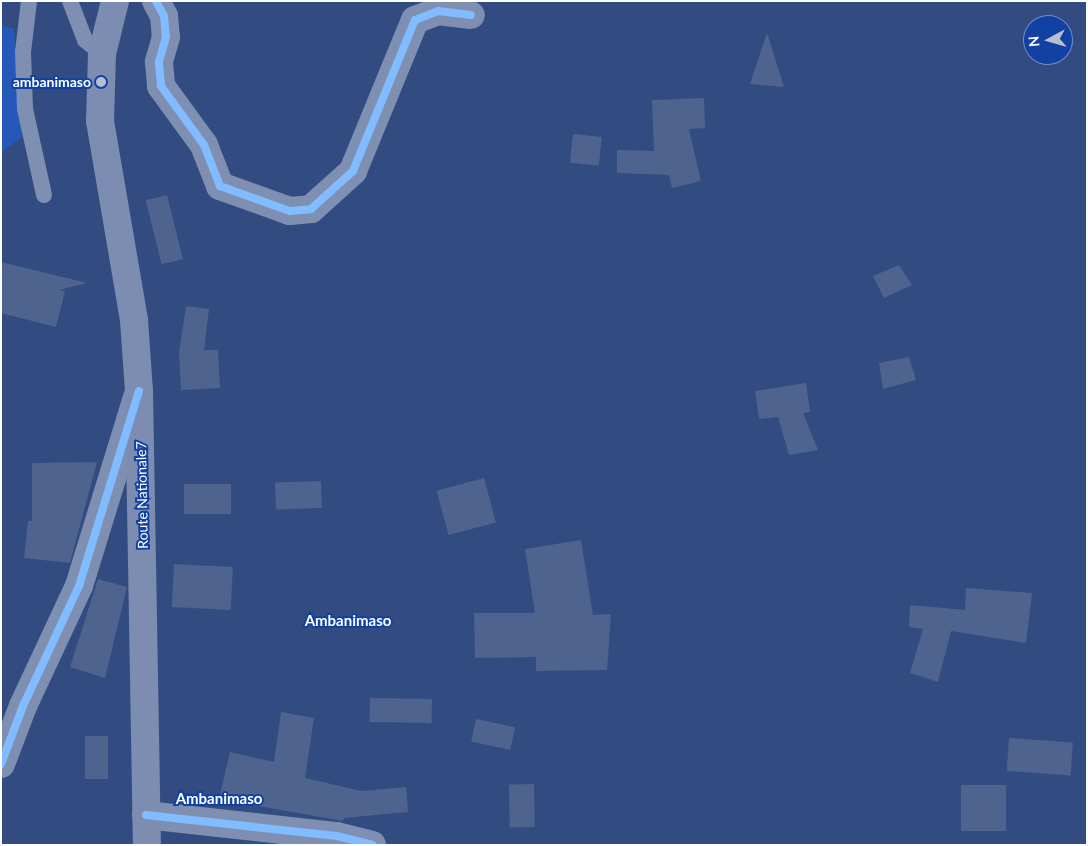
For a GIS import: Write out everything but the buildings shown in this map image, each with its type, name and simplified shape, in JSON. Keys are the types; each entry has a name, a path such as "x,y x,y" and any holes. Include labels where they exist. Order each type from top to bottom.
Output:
{"main road":[{"name":"Route Nationale7","path":"116,1 102,54 100,121 134,320 139,391 146,845"}],"street":[{"path":"156,1 164,16 166,37 158,62 161,86 204,145 220,186 290,211 311,209 353,171 415,20 438,11 471,15"},
{"path":"1,764 23,706 79,586 139,391"},
{"path":"146,815 337,836 372,845"}],"lane":[{"path":"29,1 23,52 25,109 44,195"},
{"path":"70,1 84,40 102,54"}],"shaded area":[{"path":"1,26 14,28 22,137 1,152"}],"cycle path":[{"path":"156,1 164,16 166,37 159,62 161,86 204,145 220,186 290,211 311,209 353,171 415,20 438,11 471,15"},
{"path":"1,764 23,706 79,586 139,391"},
{"path":"146,815 337,836 372,845"}],"place":[{"name":"ambanimaso","path":"101,82"}],"district":[{"name":"Ambanimaso","path":"348,621"},
{"name":"Ambanimaso","path":"219,799"}]}
